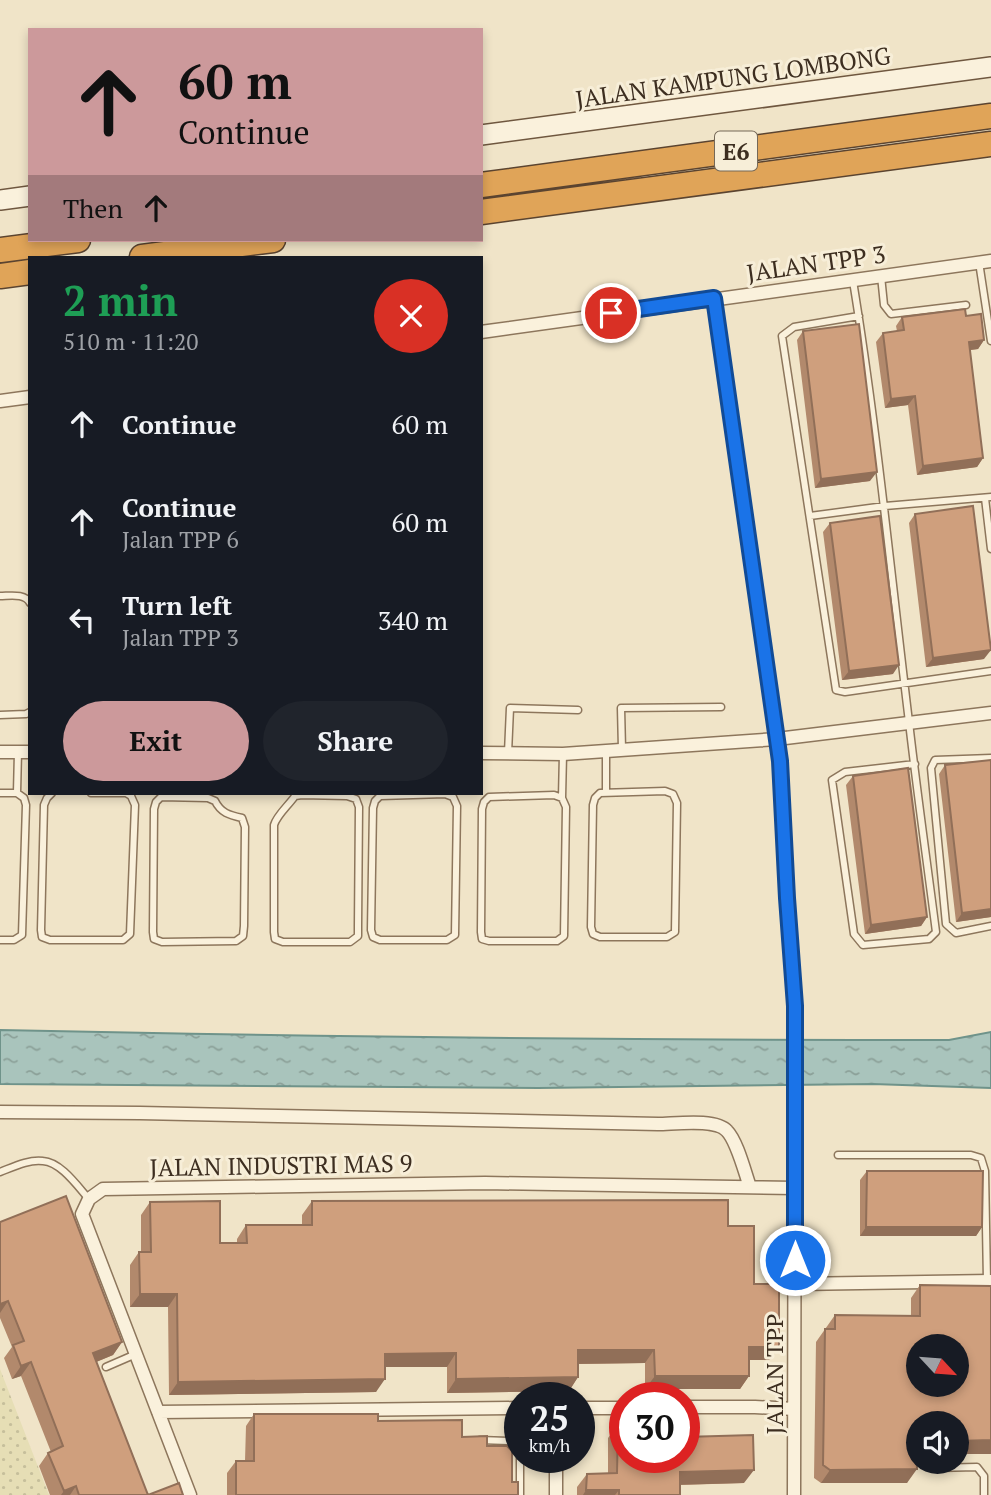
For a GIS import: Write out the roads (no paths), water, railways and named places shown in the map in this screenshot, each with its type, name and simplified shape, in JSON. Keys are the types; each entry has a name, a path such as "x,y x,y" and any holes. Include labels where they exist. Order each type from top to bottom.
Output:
{"highway":[{"name":"E6","path":"483,185 991,116"},
{"name":"E6","path":"483,212 991,144"},
{"path":"0,250 62,242"},
{"path":"150,256 258,242"},
{"path":"0,276 28,272"}],"street":[{"name":"JALAN KAMPUNG LOMBONG","path":"483,135 991,67"},
{"path":"0,200 28,196"},
{"name":"JALAN TPP 3","path":"483,332 985,262"},
{"name":"JALAN TPP","path":"714,298 780,761 787,910 795,1006 794,1495"},
{"path":"0,401 28,397"},
{"path":"483,753 563,754 777,739 991,713"},
{"path":"0,752 24,752"},
{"path":"0,1112 715,1123 726,1129 733,1140 750,1187"},
{"name":"JALAN INDUSTRI MAS 9","path":"89,1199 103,1189 304,1185 485,1183 795,1188"},
{"path":"89,1199 82,1214 190,1495"},
{"path":"795,1284 989,1281"},
{"path":"700,1407 794,1409"},
{"path":"158,1412 504,1408"},
{"path":"556,1473 556,1495"}],"lane":[{"path":"985,262 991,341"},
{"path":"881,276 884,306 891,314 966,305"},
{"path":"853,281 885,506 936,932 929,939 863,945 854,934 832,780 845,772 915,764"},
{"path":"859,316 794,327 782,336 836,690 845,692 991,671"},
{"path":"810,516 885,506 988,498 991,550"},
{"path":"0,596 23,596 28,599"},
{"path":"622,750 621,708 721,707"},
{"path":"508,753 510,708 578,710"},
{"path":"0,715 28,713"},
{"path":"606,751 606,793"},
{"path":"18,793 24,752"},
{"path":"562,798 554,795 489,797 484,802 482,939 489,942 557,941 564,936 566,807 562,798 563,754"},
{"path":"991,758 935,760 931,768 946,924 956,933 991,926"},
{"path":"665,791 673,794 677,803 676,922 675,932 667,937 600,937 593,934 593,805 600,793 606,793 665,791"},
{"path":"0,793 18,793 24,797 26,805 22,935 14,940 0,940"},
{"path":"50,795 44,805 42,937 50,940 123,940 130,934 135,805 129,795"},
{"path":"294,795 288,807 276,817 274,825 275,939 283,942 350,942 358,936 359,807 356,799 347,796 321,795"},
{"path":"386,795 380,796 373,808 371,930 373,937 380,940 447,940 455,934 457,806 453,795"},
{"path":"161,797 215,797 219,808 225,813 242,818 245,827 243,936 236,942 162,942 154,939 156,802 161,797"},
{"path":"838,1155 971,1155 981,1158 985,1171 989,1281"},
{"path":"0,1172 30,1161 45,1160 60,1168 89,1199"},
{"path":"106,1367 136,1354"},
{"path":"467,1440 504,1441"},
{"path":"969,1467 977,1467 984,1476 984,1495"},
{"path":"520,1473 520,1495"}],"water":[{"path":"0,1030 830,1040 949,1040 991,1032 991,1088 873,1084 538,1088 0,1084"}]}
